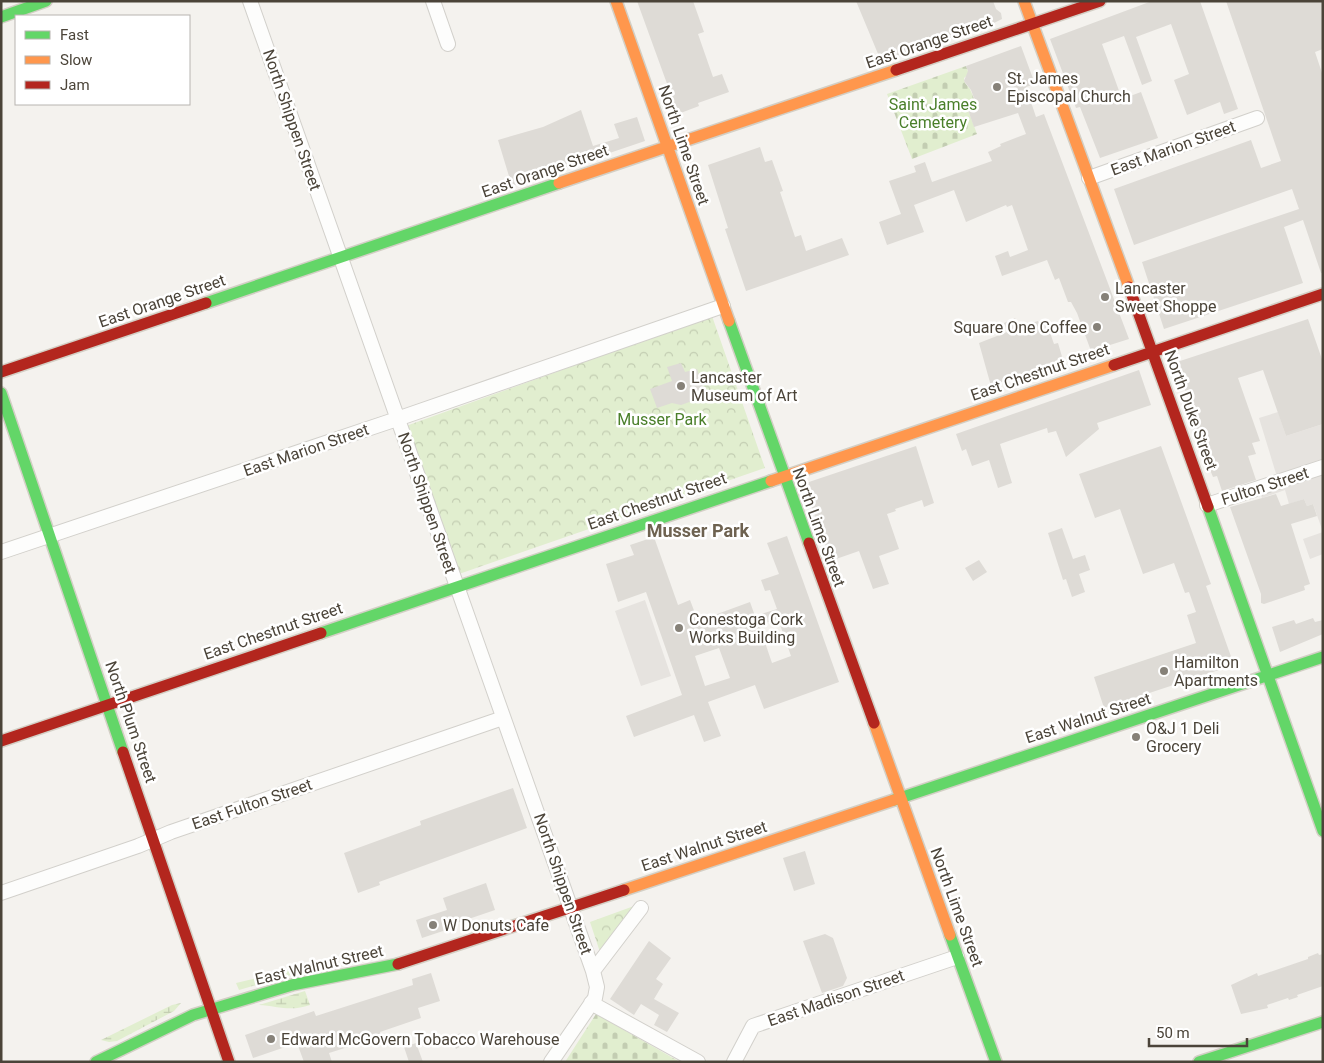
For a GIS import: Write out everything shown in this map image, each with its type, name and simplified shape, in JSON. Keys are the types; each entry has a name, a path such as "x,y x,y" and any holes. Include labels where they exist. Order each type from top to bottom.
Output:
{"main road":[{"path":"1,17 46,1"},
{"name":"North Lime Street","path":"616,1 899,798 996,1062"},
{"name":"North Duke Street","path":"1024,1 1152,351 1323,831"},
{"name":"East Orange Street","path":"1,372 1100,1"},
{"name":"East Chestnut Street","path":"1,741 1323,294"},
{"name":"North Plum Street","path":"1,393 229,1062"},
{"name":"East Walnut Street","path":"96,1062 178,1021 211,1009 292,985 399,964 1323,657"},
{"path":"1199,1062 1323,1022"}],"street":[{"name":"North Shippen Street","path":"250,1 456,587 572,907 593,971 597,991 591,1003"},
{"path":"433,1 448,44"},
{"name":"East Marion Street","path":"1089,178 1257,118"},
{"name":"East Marion Street","path":"1,552 397,419 723,306"},
{"name":"Fulton Street","path":"1207,505 1323,467"},
{"name":"East Fulton Street","path":"1,893 503,718"},
{"path":"593,971 640,908"},
{"name":"East Madison Street","path":"734,1062 753,1026 958,957"},
{"path":"551,1062 591,1003 698,1062"}],"green space":[{"name":"Saint James Cemetery","path":"966,66 969,74 964,78 965,83 970,89 977,106 968,110 977,134 912,159 887,94"},
{"name":"Musser Park","path":"712,316 765,468 459,574 406,426"},
{"path":"634,906 600,952 590,922"},
{"path":"317,964 308,970 239,990 236,983"},
{"path":"305,991 310,1005 290,1008 259,1005"},
{"path":"181,1003 174,1011 117,1041 101,1040 172,1005"},
{"path":"596,1014 680,1062 565,1062"}],"shaded area":[{"path":"1278,412 1286,436 1323,424 1323,532 1313,504 1307,506 1304,499 1289,504 1285,490 1262,498 1257,484 1277,477 1259,418"},
{"path":"1323,532 1323,554 1310,559 1303,539"},
{"path":"645,600 671,676 641,686 615,611"}],"building":[{"path":"637,1 693,1 704,32 698,34 713,77 722,74 729,92 698,103 699,106 678,114"},
{"path":"856,1 993,1 996,9 1001,13 1002,19 994,23 985,20 966,27 961,34 881,61"},
{"path":"1152,1 1200,1 1238,109 1224,114 1220,102 1187,115 1174,80 1189,74 1171,24 1136,37 1152,81 1142,85 1124,36 1102,44 1122,99 1141,92 1158,138 1100,158 1080,107 1076,108 1050,39"},
{"path":"1226,1 1323,1 1323,49 1315,52 1323,76 1323,273 1321,273 1303,220 1284,227 1303,283 1164,329 1142,262 1299,209 1292,189 1134,245 1114,189 1251,140 1261,168 1281,161"},
{"path":"1021,46 1035,84 1026,87 1036,117 1044,114 1129,339 1091,351 1077,313 1071,302 1068,302 1059,278 1055,280 1047,260 1002,276 995,256 1008,251 1010,257 1028,250 1012,205 1007,207 1006,205 966,222 954,190 914,205 924,232 887,245 879,222 901,214 889,181 916,172 914,166 925,162 932,182 992,161 988,152 1001,146 1000,144 1026,134 1018,113 974,127 968,110 977,106 971,90 964,81 968,71 966,66"},
{"path":"581,110 593,146 619,138 614,124 637,117 645,141 512,186 498,140 543,127"},
{"path":"760,147 765,162 772,160 783,191 780,192 795,237 801,235 806,251 842,238 849,255 746,291 725,229 728,228 708,165"},
{"path":"1015,318 1019,327 1038,321 1040,326 1047,324 1054,344 1058,343 1063,360 991,386 979,343 1007,332 1004,323"},
{"path":"1308,319 1323,362 1323,424 1286,436 1263,370 1238,378 1260,441 1252,443 1256,454 1248,456 1256,480 1222,491 1217,476 1213,477 1191,423 1194,421 1177,362"},
{"name":"Lancaster Museum of Art","path":"681,363 685,372 697,369 706,396 681,405 672,403 657,408 650,389 672,381 667,367"},
{"path":"1139,370 1151,405 1097,423 1099,429 1066,457 1056,431 1048,433 1047,428 1000,444 1012,483 998,488 989,460 972,466 966,449 962,451 956,434"},
{"path":"916,446 934,503 924,507 922,500 895,509 896,511 887,514 899,549 879,556 889,584 873,589 859,551 836,559 832,548 827,549 803,484"},
{"path":"1161,446 1211,584 1206,586 1234,665 1104,708 1094,677 1196,643 1187,615 1196,612 1189,592 1185,593 1174,563 1143,574 1120,509 1095,518 1079,474"},
{"path":"1276,494 1281,506 1304,499 1307,506 1313,504 1317,516 1291,524 1310,584 1304,586 1305,590 1264,604 1261,603 1261,594 1230,507"},
{"path":"1062,528 1073,559 1085,555 1090,570 1079,574 1085,592 1072,597 1066,579 1063,580 1048,533"},
{"path":"787,536 839,682 764,709 755,685 708,702 721,736 704,742 694,715 634,737 626,716 682,695 646,592 618,602 606,564 634,555 630,545 654,537 678,605 690,600 698,621 750,602 755,616 777,609 770,590 765,591 761,580 779,574 767,543","holes":["778,619 791,656 772,663 759,625","719,648 730,678 705,686 695,656"]},
{"path":"979,560 987,572 973,581 965,568"},
{"path":"1313,618 1315,622 1323,620 1323,634 1280,652 1272,627 1294,620 1296,624"},
{"path":"513,788 527,828 379,882 380,885 358,893 344,853 421,825 420,821"},
{"path":"805,851 815,884 794,891 783,858"},
{"path":"486,883 495,910 448,926 449,929 422,938 416,920 447,910 443,898"},
{"path":"825,934 833,938 847,978 843,986 822,993 803,941"},
{"path":"649,941 671,958 656,979 663,984 654,999 679,1013 667,1032 654,1025 659,1015 641,1004 634,1015 610,999"},
{"path":"1318,953 1319,955 1323,954 1323,986 1297,995 1298,997 1289,1000 1288,998 1267,1005 1268,1008 1241,1014 1231,985 1257,973 1258,976 1308,959 1308,957"},
{"path":"431,973 440,1001 418,1008 421,1018 380,1032 382,1039 368,1043 367,1041 329,1053 332,1062 304,1062 297,1043 253,1058 245,1035 314,1011 316,1016 413,985 412,979"},
{"path":"460,1033 466,1043 456,1049 451,1038"},
{"path":"416,1043 423,1062 409,1062 404,1047"}],"traffic: fast":[{"path":"1,17 46,1"},
{"path":"206,303 559,183"},
{"path":"729,321 809,543"},
{"path":"1,393 123,752"},
{"path":"321,633 771,481"},
{"path":"1208,507 1323,831"},
{"path":"894,800 1323,657"},
{"path":"950,935 996,1062"},
{"path":"96,1062 193,1015 292,985 398,964"},
{"path":"1199,1062 1323,1022"}],"traffic: slow":[{"path":"616,1 729,321"},
{"path":"1024,1 1129,287"},
{"path":"559,183 896,70"},
{"path":"771,481 1114,365"},
{"path":"874,723 950,935"},
{"path":"624,890 894,800"}],"traffic: jam":[{"path":"896,70 1100,1"},
{"path":"1129,287 1208,507"},
{"path":"1114,365 1323,294"},
{"path":"1,372 206,303"},
{"path":"809,543 874,723"},
{"path":"1,741 321,633"},
{"path":"123,752 229,1062"},
{"path":"398,964 624,890"}],"place":[{"name":"St. James Episcopal Church","path":"997,87"},
{"name":"Lancaster Sweet Shoppe","path":"1105,297"},
{"name":"Square One Coffee","path":"1097,327"},
{"name":"Lancaster Museum of Art","path":"681,386"},
{"name":"Conestoga Cork Works Building","path":"679,628"},
{"name":"Hamilton Apartments","path":"1164,671"},
{"name":"O&J 1 Deli Grocery","path":"1136,737"},
{"name":"W Donuts Cafe","path":"433,925"},
{"name":"Edward McGovern Tobacco Warehouse","path":"271,1039"}],"district":[{"name":"Musser Park","path":"698,530"}]}
